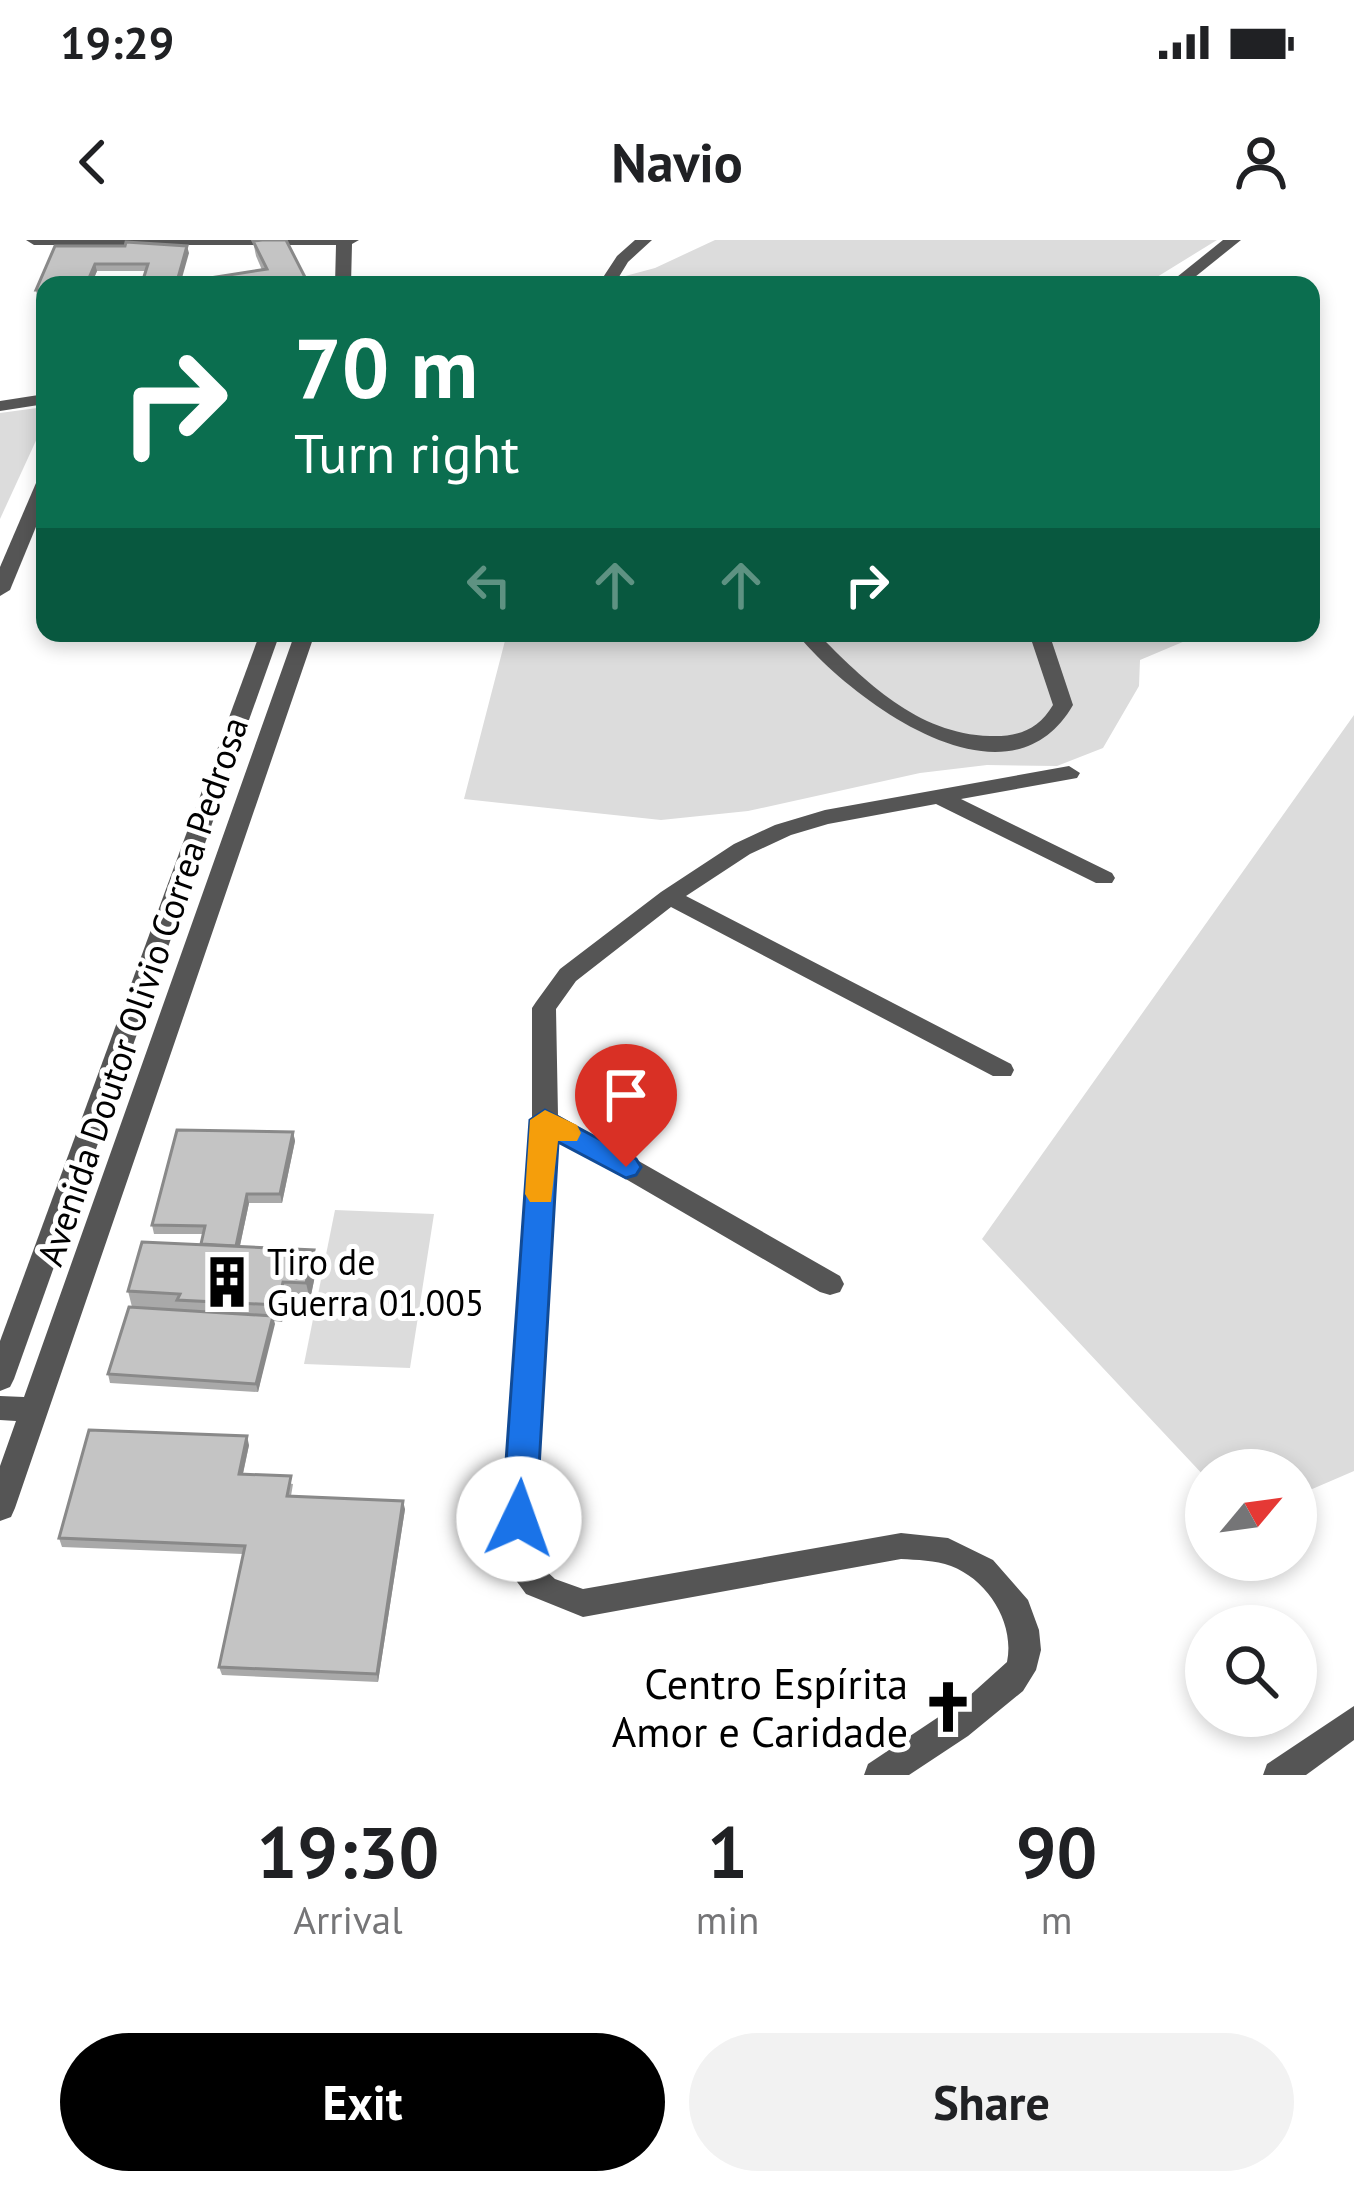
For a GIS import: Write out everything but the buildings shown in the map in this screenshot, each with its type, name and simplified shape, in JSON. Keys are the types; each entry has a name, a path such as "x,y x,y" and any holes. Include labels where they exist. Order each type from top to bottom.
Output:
{"street":[{"path":"34,240 346,240 344,276"},
{"path":"612,276 622,259 644,240"},
{"path":"1187,276 1233,240"},
{"path":"0,406 36,400"},
{"path":"0,590 36,504"},
{"name":"Avenida Doutor Olivio Correa Pedrosa","path":"0,1378 267,642"},
{"name":"Avenida Doutor Olivio Correa Pedrosa","path":"0,1508 302,642"},
{"path":"815,642 852,680 906,723 954,740 985,744 1033,738 1052,726 1063,705 1043,642"},
{"path":"880,1775 1019,1675 1028,1646 1015,1604 981,1564 937,1547 902,1546 583,1603 554,1596 531,1583 516,1560 545,1120 544,1008 568,975 742,848 825,817 1069,773"},
{"path":"215,786 248,791"},
{"path":"941,798 1104,878"},
{"path":"669,897 1002,1070"},
{"path":"169,911 206,917"},
{"path":"545,1120 830,1284"},
{"path":"44,1257 87,1260"},
{"path":"0,1408 35,1410"},
{"path":"1279,1775 1354,1720"}],"shaded area":[{"path":"715,240 1217,240 1159,276 625,276 655,268"},
{"path":"36,408 36,441 0,519 0,413"},
{"path":"505,642 1183,642 1140,660 1139,686 1103,748 1057,766 987,765 920,773 748,811 661,820 464,799"},
{"path":"1354,715 1354,1471 1317,1487 1317,1449 1185,1449 1185,1456 982,1239"},
{"path":"335,1210 434,1214 410,1368 304,1364"}],"slow traffic":[{"path":"540,1194 545,1120 567,1133"}],"place":[{"name":"Tiro de Guerra 01.005","path":"227,1282"},
{"name":"Centro Espírita Amor e Caridade","path":"948,1707"}],"route":[{"path":"519,1519 545,1120 626,1167"}]}
